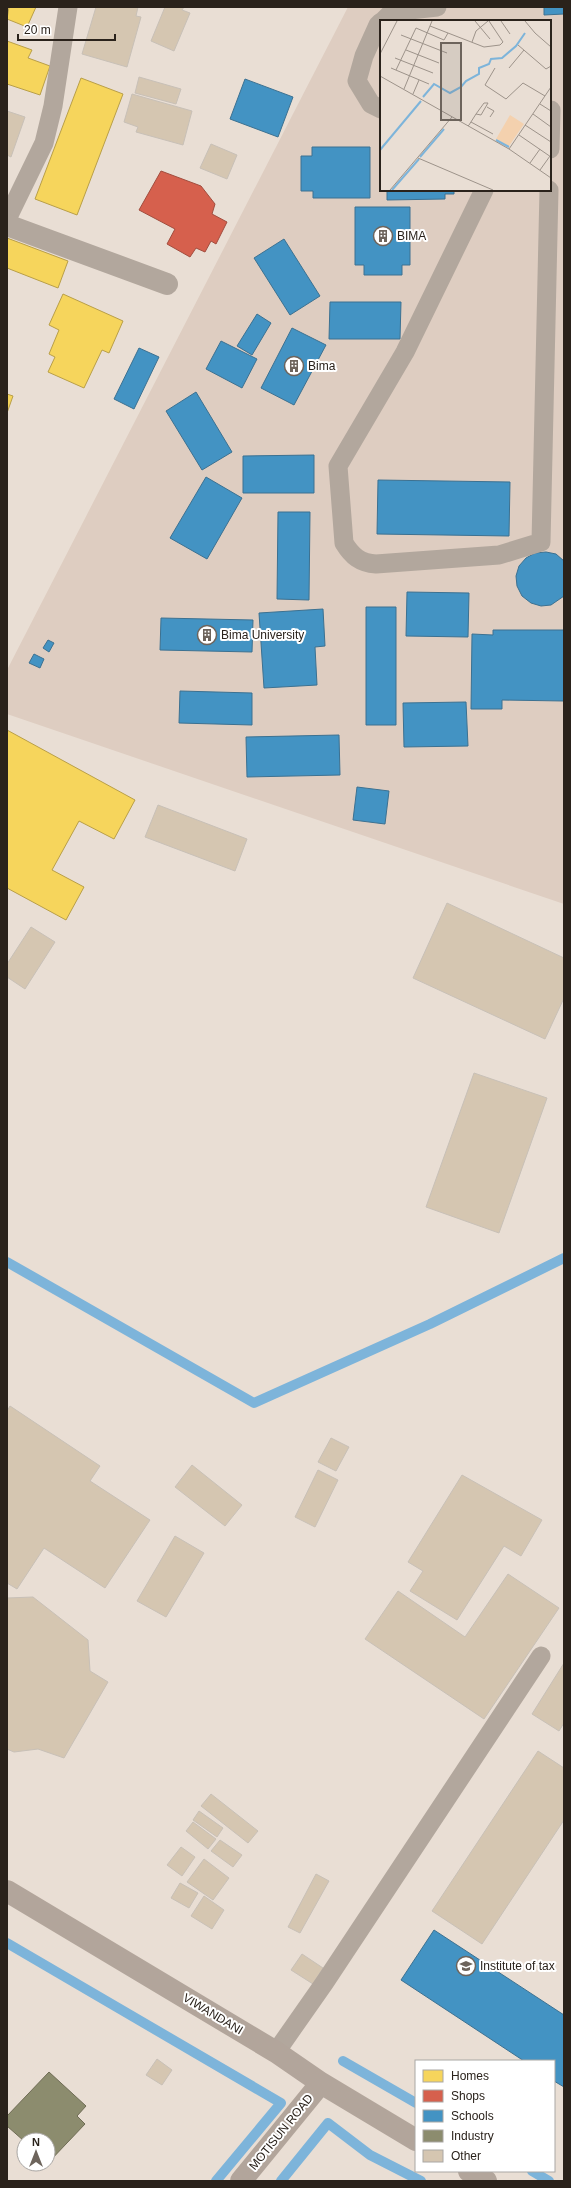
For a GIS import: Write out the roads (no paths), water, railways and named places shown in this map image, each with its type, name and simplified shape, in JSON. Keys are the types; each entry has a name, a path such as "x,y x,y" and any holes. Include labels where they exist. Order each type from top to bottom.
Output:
{"street":[{"path":"7,225 167,284"},
{"name":"VIWANDANI","path":"7,1892 276,2052 321,2083 415,2139"},
{"name":"MOTISUN ROAD","path":"241,2181 321,2083"},
{"path":"471,2172 486,2181"}],"lane":[{"path":"7,218 44,143 53,106 68,7"},
{"path":"384,20 392,12 437,7"},
{"path":"380,24 364,56 357,81 371,104 380,108"},
{"path":"551,141 555,110"},
{"path":"484,191 405,352 338,466 344,543 349,552 366,563 376,564 498,555 541,542 549,191"},
{"path":"276,2052 325,1982 541,1656"}],"waterway":[{"path":"7,1262 254,1403 430,1324 564,1258"},
{"path":"7,1943 281,2103 216,2181"},
{"path":"343,2061 415,2102"},
{"path":"281,2181 328,2123 370,2155 421,2181"},
{"path":"534,2172 549,2181"}],"place":[{"name":"BIMA","path":"383,236"},
{"name":"Bima","path":"294,366"},
{"name":"Bima University","path":"207,635"},
{"name":"Institute of tax","path":"466,1966"}]}
